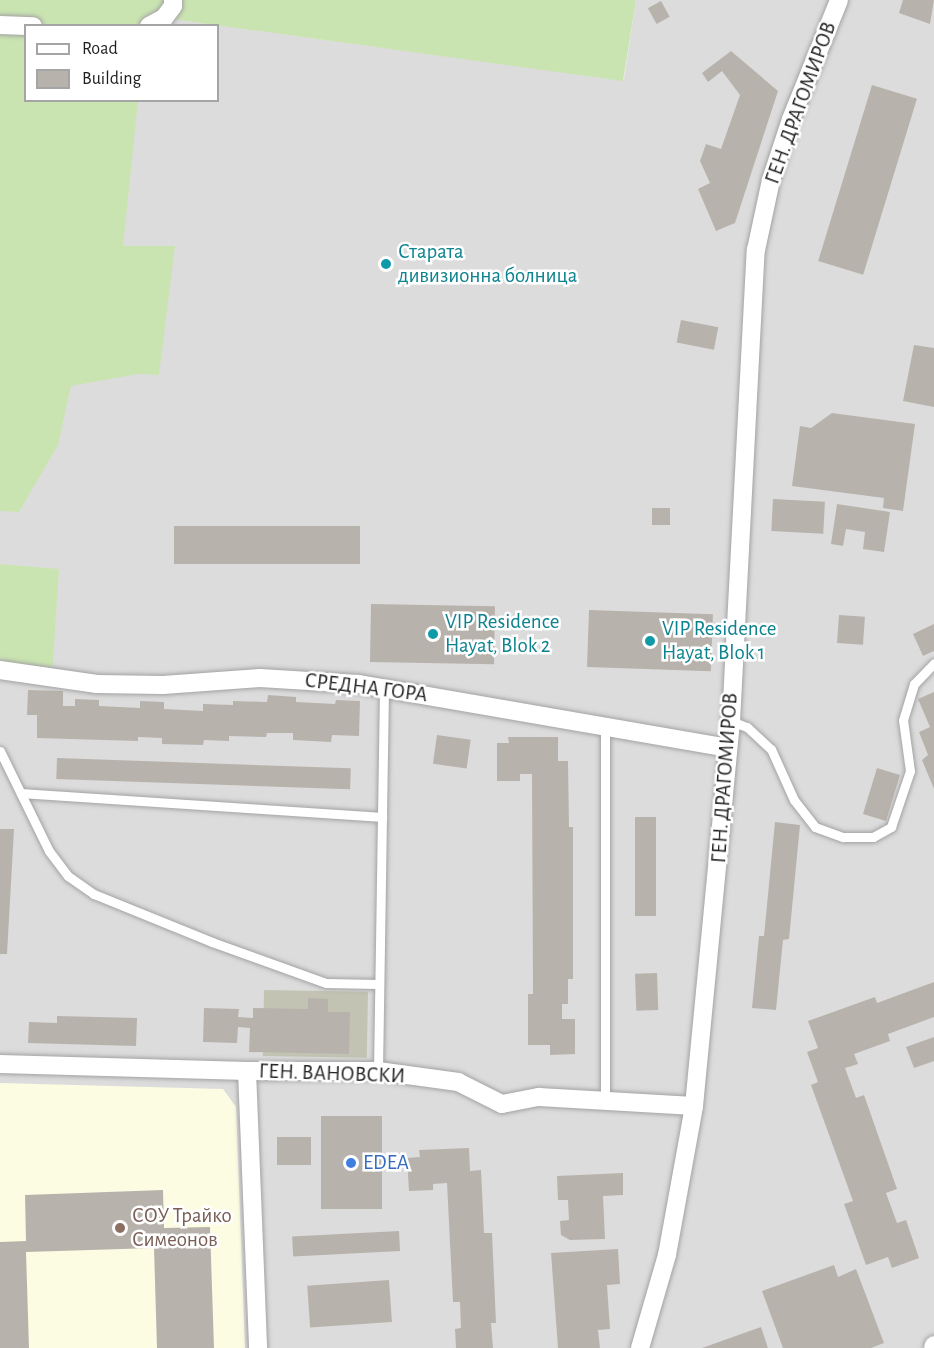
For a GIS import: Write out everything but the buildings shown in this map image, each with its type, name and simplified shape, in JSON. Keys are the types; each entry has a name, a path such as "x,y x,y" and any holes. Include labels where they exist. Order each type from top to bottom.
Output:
{"street":[{"path":"153,24 164,18 173,6 173,0"},
{"name":"ГЕН. ДРАГОМИРОВ","path":"639,1348 666,1255 693,1106 731,721 756,250 771,180 787,129 839,0"},
{"path":"0,25 24,26"},
{"name":"СРЕДНА ГОРА","path":"0,670 97,684 163,685 260,678 384,687 728,748"},
{"name":"ГЕН. ВАНОВСКИ","path":"0,1064 247,1071 378,1071 458,1082 502,1104 538,1097 693,1106"},
{"path":"247,1071 258,1348"}],"lane":[{"path":"731,721 747,727 771,749 794,800 815,827 843,837 873,837 891,827 910,771 903,720 914,684 934,663"},
{"path":"378,1071 384,687"},
{"path":"605,726 605,1101"},
{"path":"0,751 49,851 68,876 94,894 212,942 326,983 378,984"},
{"path":"21,793 382,817"}],"shaded area":[{"path":"636,0 934,0 934,1348 0,1348 0,25 24,26 24,102 219,102 219,25 624,80"},
{"path":"164,18 209,24 151,24"},
{"path":"264,990 368,992 367,1058 263,1056"},
{"name":"СОУ Трайко Симеонов","path":"0,1083 223,1089 236,1107 245,1348 0,1348"}],"green space":[{"path":"0,0 636,0 623,81 164,18 149,24 24,24 24,102 138,102 123,246 175,246 159,375 138,374 71,386 58,445 19,512 0,511"},
{"path":"0,564 59,569 52,677 0,663"}],"place":[{"name":"Старата дивизионна болница","path":"386,264"},
{"name":"VIP Residence Hayat, Blok 2","path":"433,634"},
{"name":"VIP Residence Hayat, Blok 1","path":"650,641"},
{"name":"EDEA","path":"351,1163"},
{"name":"СОУ Трайко Симеонов","path":"120,1228"}]}
